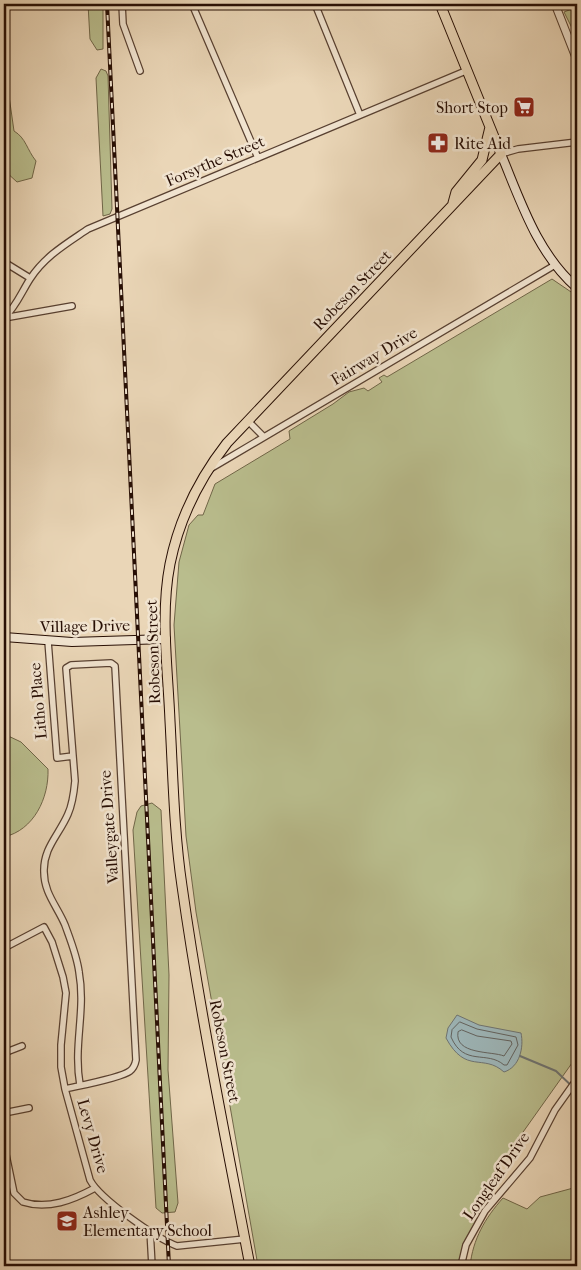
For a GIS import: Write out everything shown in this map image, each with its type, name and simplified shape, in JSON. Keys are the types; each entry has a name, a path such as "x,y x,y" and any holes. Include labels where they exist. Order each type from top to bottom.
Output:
{"main road":[{"path":"440,4 533,230 555,265 577,288"},
{"path":"451,207 456,192 482,160 490,127"},
{"name":"Robeson Street","path":"250,1266 202,1016 182,884 175,818 166,639 167,587 174,548 186,511 207,471 227,443 502,154"},
{"name":"Village Drive","path":"4,637 48,641 166,639"}],"street":[{"path":"122,4 123,24 140,71"},
{"path":"192,4 258,158"},
{"path":"315,4 360,115"},
{"path":"554,4 577,60"},
{"name":"Forsythe Street","path":"4,318 11,311 30,278 48,256 88,229 468,70"},
{"path":"502,154 518,149 577,142"},
{"path":"4,262 30,278"},
{"name":"Fairway Drive","path":"207,471 555,265"},
{"path":"4,318 72,306"},
{"path":"248,420 264,437"},
{"name":"Litho Place","path":"48,641 57,758 73,756"},
{"name":"Valleygate Drive","path":"65,1089 126,1073 134,1066 136,1060 115,666 111,663 72,664 66,668 74,796 67,816 49,845 44,872 48,895 64,923 79,971 81,1017 76,1046 80,1085"},
{"name":"Levy Drive","path":"4,948 44,927 60,962 66,993 61,1045 65,1089 90,1180 95,1188 108,1200 168,1243 177,1246 245,1239"},
{"path":"4,1053 22,1046"},
{"name":"Longleaf Drive","path":"461,1266 466,1244 484,1211 530,1158 555,1110 577,1080"},
{"path":"4,1113 29,1108"},
{"path":"4,1145 6,1164 14,1193 20,1200 27,1203 51,1204 74,1200 95,1188"},
{"path":"150,1230 152,1266"}],"green space":[{"path":"88,4 103,4 103,49 97,50 90,39"},
{"path":"577,7 577,29 572,28 564,12"},
{"path":"4,61 14,131 24,141 36,161 32,178 17,182 5,171 4,165 6,129 4,114"},
{"path":"101,69 106,71 108,76 112,209 110,214 103,216 96,78"},
{"path":"552,279 577,296 577,1056 494,1173 458,1266 258,1266 196,912 186,836 174,625 179,562 189,525 198,515 203,515 215,484 290,439 289,431 349,392 364,388 368,391 382,382 379,378 384,375 387,377"},
{"path":"4,734 21,742 48,769 48,780 38,811 24,828 4,837"},
{"path":"152,803 161,810 169,975 168,1070 178,1203 175,1212 162,1213 156,1208 133,830 137,812 141,806"},
{"path":"577,1187 577,1266 470,1266 474,1247 481,1229 503,1198 527,1209 540,1197"}],"water":[{"path":"457,1015 479,1025 521,1033 520,1056 514,1066 504,1072 489,1064 468,1060 453,1049 446,1038 448,1028"}],"waterway":[{"path":"520,1056 556,1071 577,1091"}],"railway":[{"path":"107,4 169,1266"}],"place":[{"name":"Short Stop","path":"524,107"},
{"name":"Rite Aid","path":"438,143"},
{"name":"Ashley Elementary School","path":"67,1221"}]}
